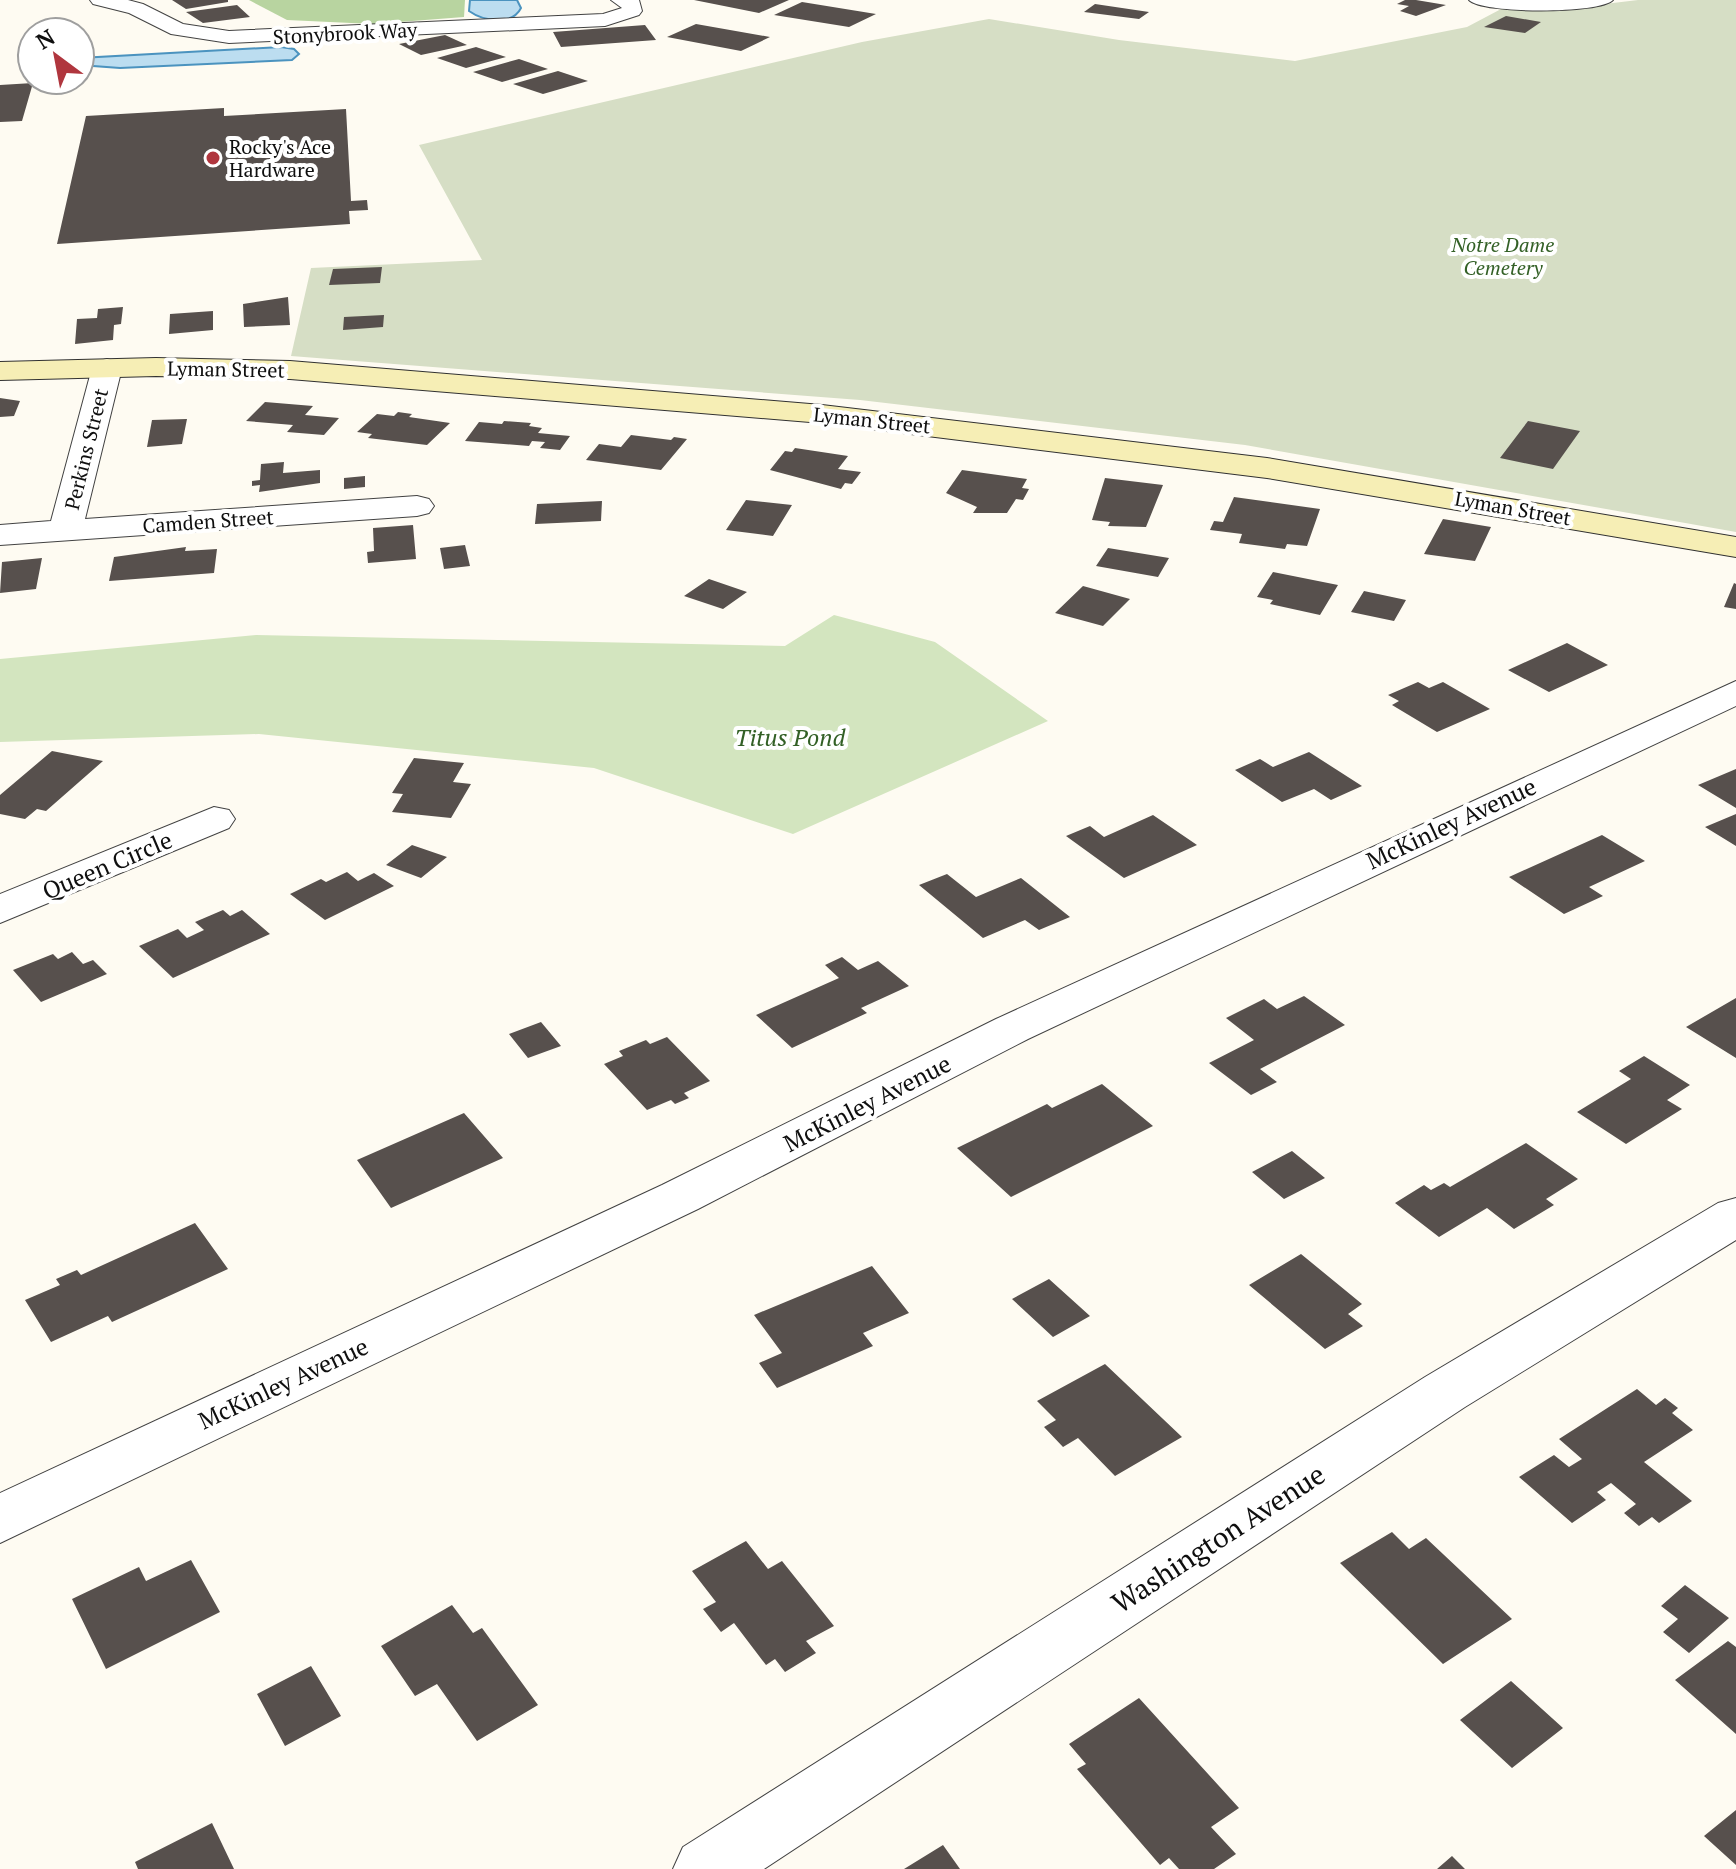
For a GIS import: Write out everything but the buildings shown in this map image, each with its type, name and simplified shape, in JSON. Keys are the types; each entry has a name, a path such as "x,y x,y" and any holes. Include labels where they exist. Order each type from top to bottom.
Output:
{"main road":[{"name":"Lyman Street","path":"0,371 107,368 290,370 822,414 1253,465 1736,547"}],"street":[{"name":"Stonybrook Way","path":"100,0 136,8 178,30 229,37 597,20 632,11 632,4 621,0"},
{"name":"Stonybrook Way","path":"570,0 556,5 551,11 566,19 597,20"},
{"path":"1479,0 1538,5 1603,0"},
{"name":"Perkins Street","path":"65,531 107,368"},
{"name":"Camden Street","path":"0,535 417,506"},
{"name":"McKinley Avenue","path":"0,1519 680,1197 1012,1029 1736,692"},
{"name":"Queen Circle","path":"0,910 214,819"},
{"name":"Washington Avenue","path":"707,1869 1432,1400 1736,1216"}],"green space":[{"path":"249,0 465,0 464,17 373,24 287,20"},
{"name":"Notre Dame Cemetery","path":"1638,0 1736,0 1736,532 1245,445 860,400 291,356 311,268 482,260 419,145 862,42 989,19 1119,40 1295,61 1467,27 1503,8 1563,9"},
{"name":"Titus Pond","path":"834,615 935,642 1048,721 793,834 594,768 259,734 0,742 0,659 256,635 785,646"}],"water":[{"path":"470,0 517,0 521,8 511,17 489,19 469,11"},
{"path":"281,47 294,49 299,54 292,60 120,68 96,66 96,57"}],"place":[{"name":"Rocky's Ace Hardware","path":"213,158"}]}
